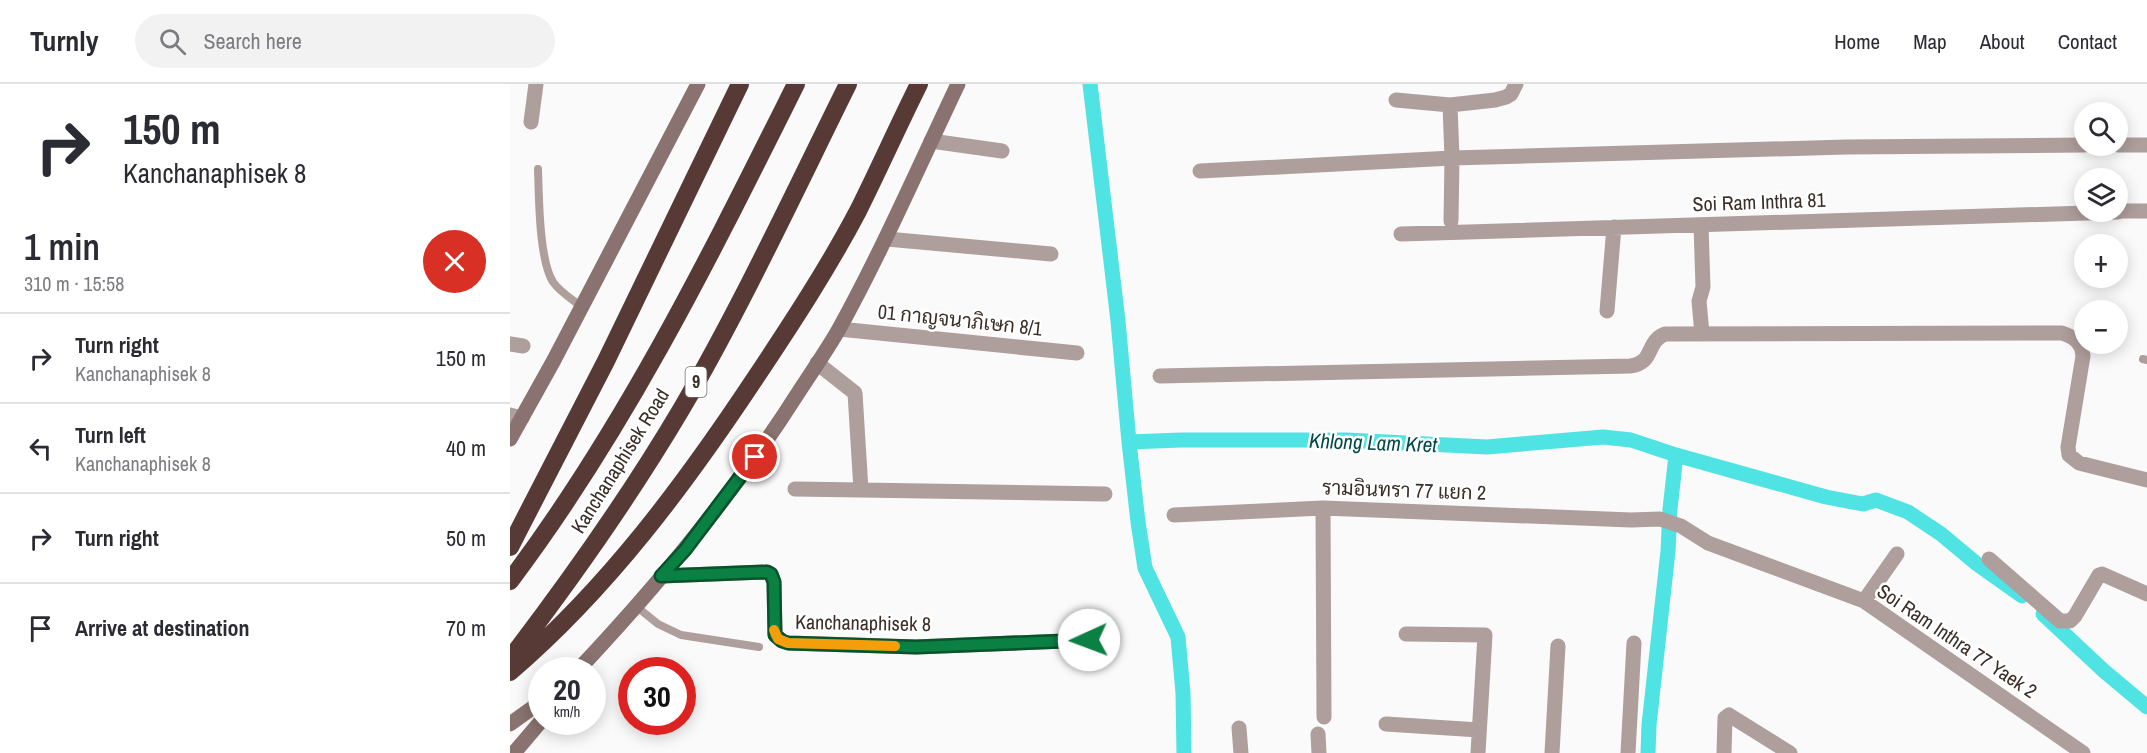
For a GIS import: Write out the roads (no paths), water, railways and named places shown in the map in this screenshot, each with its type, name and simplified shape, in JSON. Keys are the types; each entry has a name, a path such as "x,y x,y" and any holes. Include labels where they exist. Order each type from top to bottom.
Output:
{"highway":[{"path":"510,547 606,361 740,84"},
{"name":"Kanchanaphisek Road","path":"510,581 586,473 642,381 685,304 796,84"},
{"name":"Kanchanaphisek Road","path":"510,659 570,580 682,407 731,319 848,84"},
{"path":"510,672 598,587 644,534 723,426 803,306 857,212 919,84"}],"main road":[{"path":"510,439 516,417 582,307 698,84"},
{"path":"590,657 637,607 685,550 767,441 839,329 886,239 958,84"},
{"path":"510,724 528,711"},
{"path":"514,753 529,735"}],"street":[{"path":"531,122 536,84"},
{"path":"1396,100 1450,105 1506,97 1511,94 1516,84"},
{"path":"1450,105 1451,221"},
{"path":"931,141 1002,151"},
{"path":"1200,171 1452,158 1846,147 2074,145"},
{"path":"2128,145 2147,145"},
{"name":"Soi Ram Inthra 81","path":"2128,212 2147,211"},
{"name":"Soi Ram Inthra 81","path":"1401,234 2074,213"},
{"path":"1701,225 1703,287 1699,301 1702,334"},
{"path":"1607,310 1614,227"},
{"path":"886,239 1051,254"},
{"name":"01 กาญจนาภิเษก 8/1","path":"839,329 1077,353"},
{"path":"1160,376 1630,366 1640,365 1646,360 1654,341 1665,334 2062,333 2079,342 2083,356 2068,447 2069,454 2079,463 2147,480"},
{"path":"817,363 855,393 861,490"},
{"path":"795,489 1105,494"},
{"path":"1323,508 1324,717"},
{"name":"รามอินทรา 77 แยก 2","path":"1174,515 1323,508 1631,520 1660,519"},
{"name":"Soi Ram Inthra 77 Yaek 2","path":"1660,519 1682,526 1708,543 1864,601 2083,753"},
{"path":"1864,601 1897,554"},
{"path":"1989,559 2060,621 2070,621 2075,616 2096,577 2102,574 2147,594"},
{"name":"Kanchanaphisek 8","path":"661,576 767,572 771,574 774,582 775,635 788,643 916,647 1089,640"},
{"path":"1406,634 1485,635 1478,753"},
{"path":"1628,753 1634,643"},
{"path":"1552,753 1558,646"},
{"path":"1725,753 1726,716 1729,715 1790,753"},
{"path":"1386,724 1479,730"},
{"path":"1239,728 1241,753"},
{"path":"1318,734 1319,753"}],"lane":[{"path":"538,169 541,232 551,279 560,290 582,307"},
{"path":"637,607 658,624 681,635 759,647"}],"waterway":[{"name":"Khlong Lam Kret","path":"1090,84 1118,321 1129,442 1346,440 1487,447 1603,437 1631,440 1676,455 1648,753"},
{"path":"1129,442 1145,568 1178,637 1183,693 1184,753"},
{"path":"1676,455 1826,497 1863,504 1876,500 1908,512 1941,534 1977,564 2022,596"},
{"path":"2043,614 2104,671 2147,707"}]}
